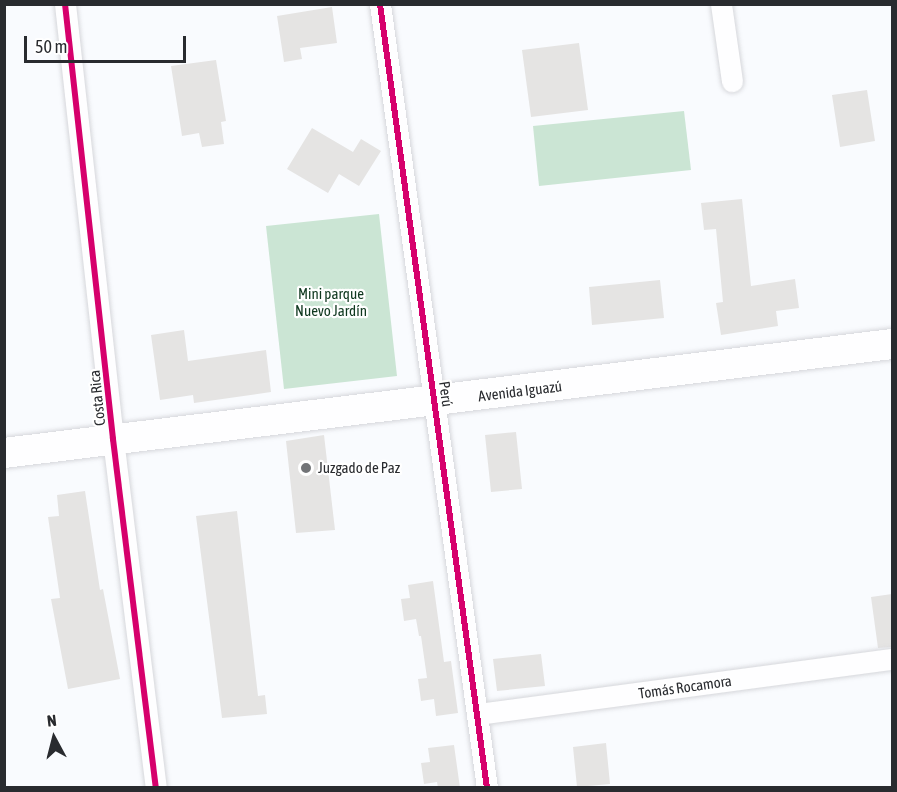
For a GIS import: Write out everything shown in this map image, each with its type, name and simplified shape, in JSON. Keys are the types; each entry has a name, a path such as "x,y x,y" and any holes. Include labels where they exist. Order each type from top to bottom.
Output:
{"main road":[{"name":"Avenida Iguazú","path":"4,453 435,402 892,344"}],"street":[{"name":"Costa Rica","path":"65,4 113,439 156,788"},
{"name":"Perú","path":"380,4 478,714 486,788"},
{"path":"721,4 732,81"},
{"name":"Tomás Rocamora","path":"478,714 892,659"}],"green space":[{"path":"684,111 691,170 539,186 533,126"},
{"name":"Mini parque Nuevo Jardín","path":"379,214 397,376 284,389 266,226"}],"building":[{"path":"332,7 337,43 300,48 302,59 284,62 277,16"},
{"path":"579,43 588,110 531,117 522,50"},
{"path":"216,60 226,121 221,122 224,144 202,147 199,133 182,136 171,66"},
{"path":"867,90 875,141 840,147 832,95"},
{"path":"312,128 353,152 361,139 381,151 359,186 339,174 328,193 287,169"},
{"path":"742,199 751,286 795,279 799,308 776,311 778,326 721,335 716,303 723,302 716,229 704,230 701,203"},
{"path":"660,280 664,318 592,325 589,287"},
{"path":"184,330 188,361 266,350 271,392 194,403 193,395 160,400 151,335"},
{"path":"516,432 522,489 491,492 485,435"},
{"path":"324,435 335,530 296,533 286,441"},
{"path":"85,491 100,590 103,589 120,679 68,689 51,599 60,598 48,517 59,516 57,495"},
{"path":"237,511 258,696 265,695 267,714 222,718 196,516"},
{"path":"433,581 444,662 451,661 458,713 436,716 434,699 421,701 418,679 427,678 421,636 419,636 416,619 404,621 401,599 410,598 408,585"},
{"path":"892,594 892,647 878,648 871,597"},
{"path":"541,654 545,686 497,691 493,659"},
{"path":"606,743 610,784 577,787 573,747"},
{"path":"454,745 460,788 438,788 437,782 424,784 421,763 430,762 428,748"}],"cycle path":[{"path":"65,4 113,439 156,788"},
{"path":"380,4 487,788"}],"place":[{"name":"Juzgado de Paz","path":"306,468"}]}
